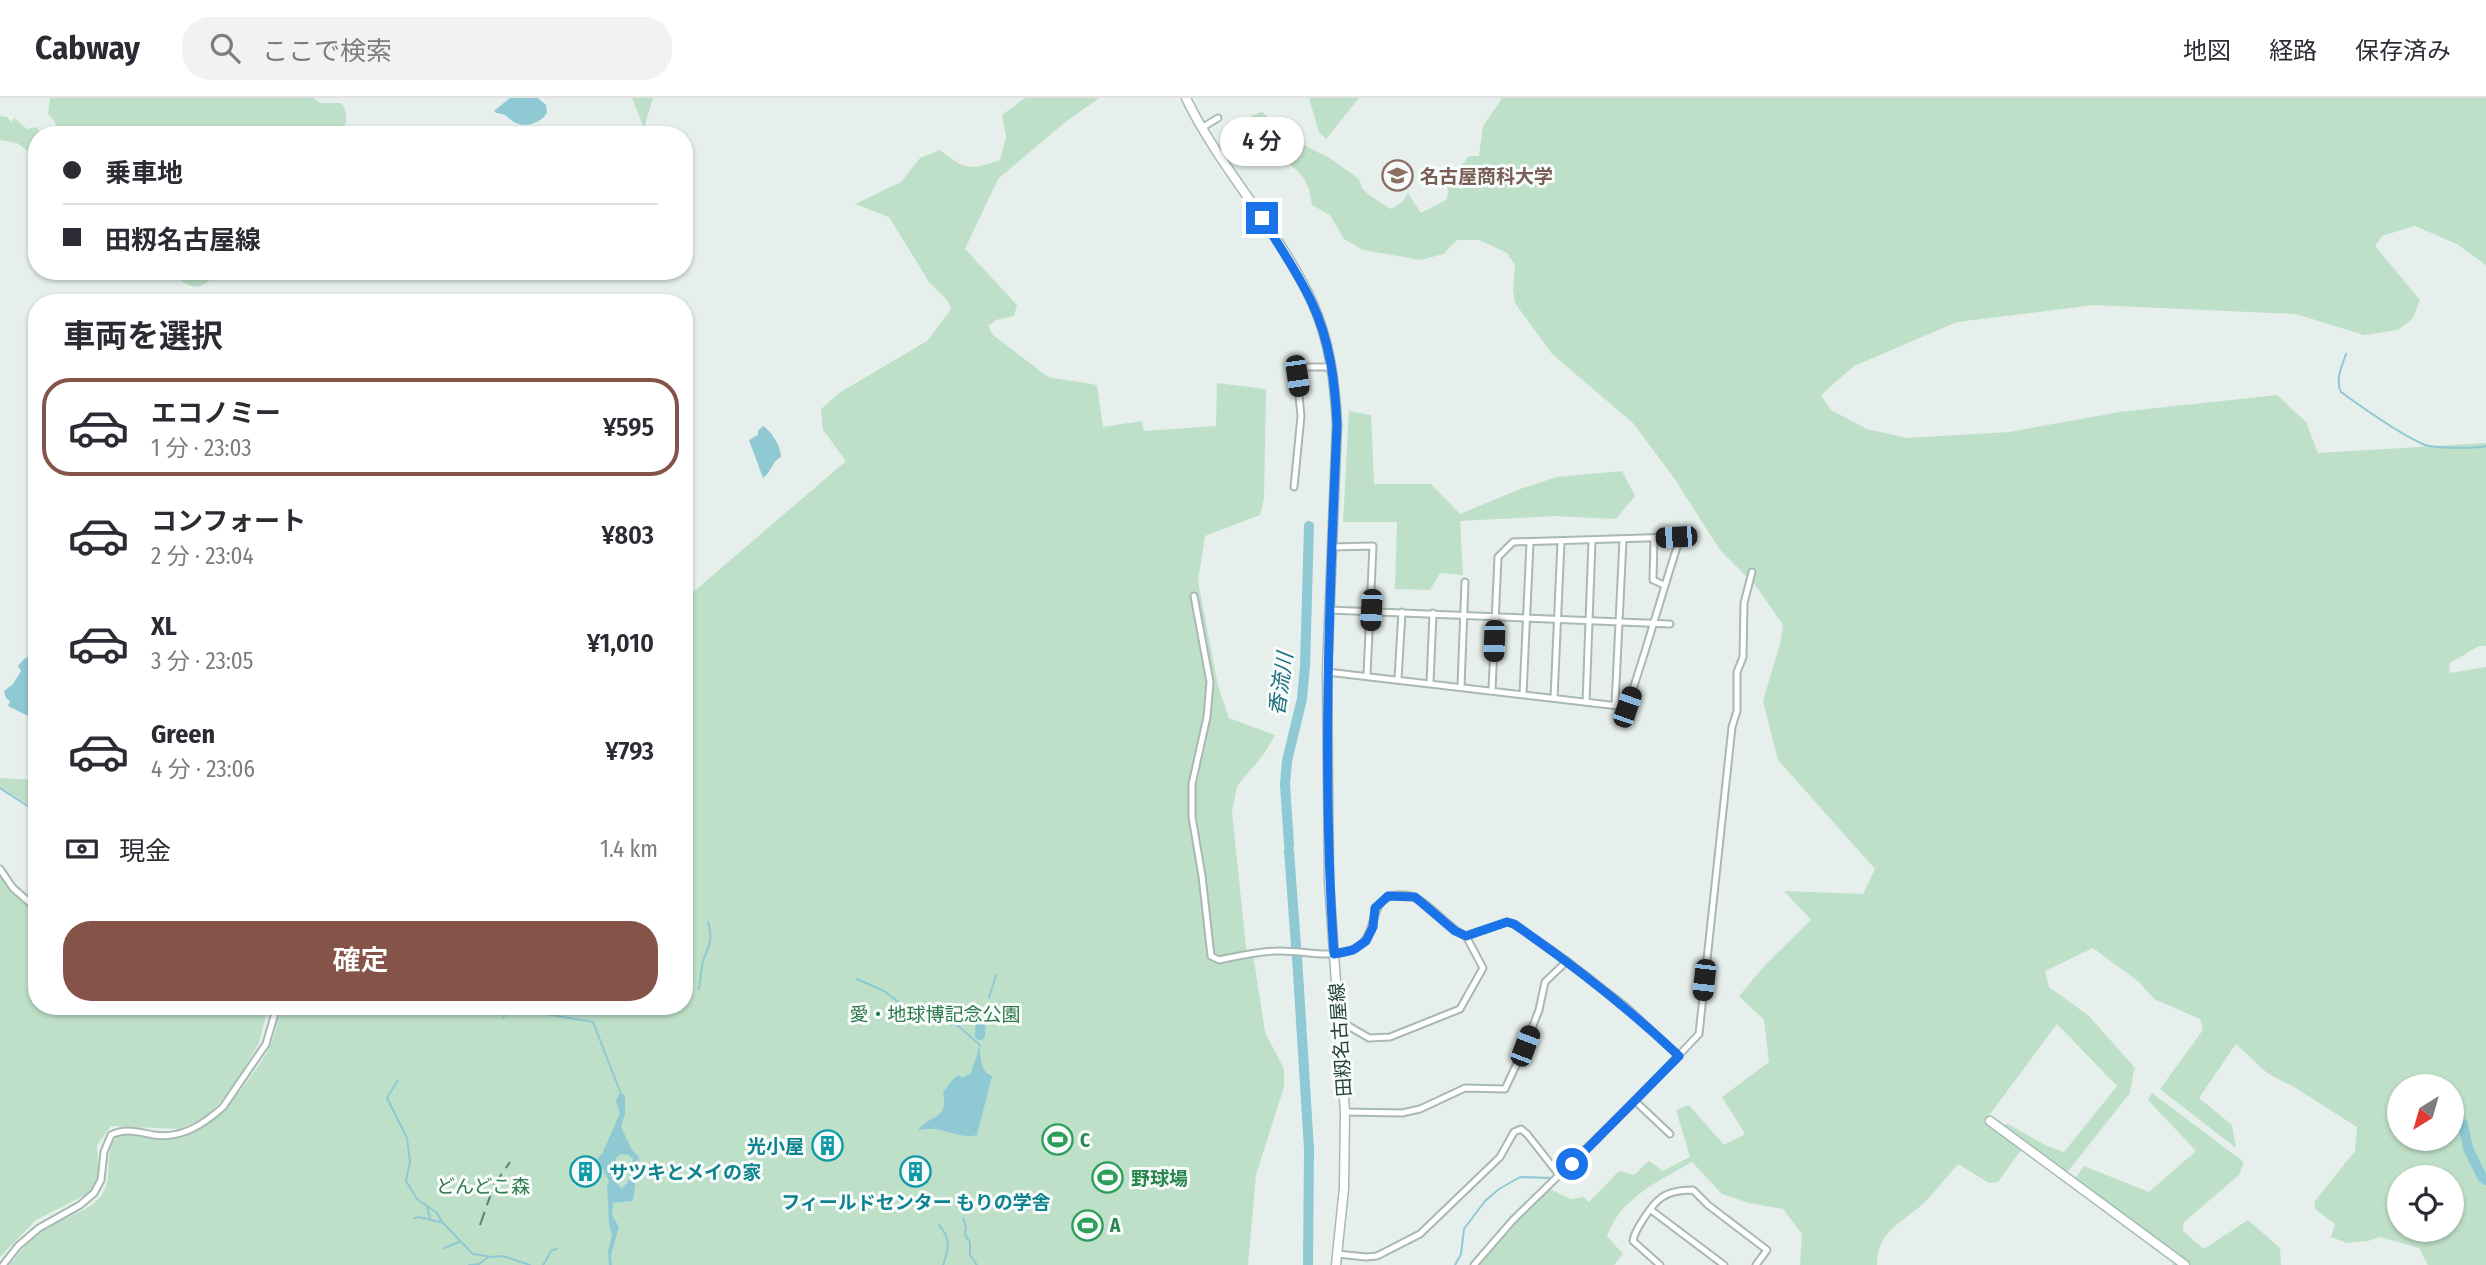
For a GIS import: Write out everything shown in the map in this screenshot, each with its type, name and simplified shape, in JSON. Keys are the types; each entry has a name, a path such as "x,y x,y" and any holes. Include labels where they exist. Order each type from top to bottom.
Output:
{"main road":[{"name":"田籾名古屋線","path":"1186,98 1301,283 1321,326 1331,367 1337,425 1327,672 1329,882 1345,1112 1344,1188 1336,1265"},
{"path":"1990,1121 2185,1265"}],"street":[{"path":"1203,127 1218,118"},
{"path":"1294,487 1301,416 1297,376 1307,366 1331,367"},
{"path":"1327,672 1627,707 1679,541 1676,537 1513,542 1498,557 1492,690"},
{"path":"1654,538 1653,580 1664,585"},
{"path":"1615,705 1623,540"},
{"path":"1586,702 1592,541"},
{"path":"1554,698 1560,542"},
{"path":"1523,694 1530,543"},
{"path":"1332,547 1373,546 1367,675"},
{"path":"1474,1265 1513,1220 1635,1101 1699,1034 1732,727 1737,711 1737,672 1742,657 1744,604 1752,572"},
{"path":"1461,686 1465,582"},
{"path":"1194,596 1210,691 1192,784 1192,817 1211,956 1219,960 1249,953 1279,951 1334,954 1353,950 1366,941 1373,927 1375,908 1388,896 1415,897 1455,931 1466,936 1483,968 1460,1010 1390,1037 1369,1038 1345,1024 1338,1023"},
{"path":"1329,610 1670,624"},
{"path":"1398,679 1402,612"},
{"path":"1430,683 1433,613"},
{"path":"0,869 13,888 28,901"},
{"path":"1466,936 1507,922 1514,924 1625,1006 1679,1056"},
{"path":"1345,1112 1402,1113 1420,1109 1465,1088 1508,1086 1534,1022 1545,982 1567,961"},
{"path":"3,1265 18,1246 39,1228 80,1205 94,1193 101,1180 104,1152 111,1135 123,1129 158,1135 183,1135 223,1107 266,1044 274,1015"},
{"path":"1635,1101 1670,1134"},
{"path":"1337,1254 1377,1256 1420,1234 1500,1157 1514,1132 1521,1129 1560,1176"},
{"path":"1660,1265 1633,1241 1634,1233 1660,1199 1679,1190 1693,1190 1708,1205 1767,1250 1756,1265"},
{"path":"1651,1210 1724,1265"}],"green space":[{"path":"50,98 313,98 320,103 341,103 346,119 344,126 56,126 48,114"},
{"path":"632,98 653,98 643,126"},
{"name":"愛・地球博記念公園","path":"1025,98 1099,98 1064,123 998,179 965,249 1017,305 1014,316 996,320 988,326 993,335 1048,377 1097,385 1103,427 1142,421 1144,431 1216,426 1217,383 1266,389 1264,499 1260,515 1205,536 1198,581 1218,686 1229,718 1275,735 1264,754 1237,786 1232,812 1246,947 1248,955 1253,954 1265,1032 1284,1069 1284,1087 1256,1175 1248,1265 9,1265 42,1230 85,1209 98,1199 108,1178 111,1146 122,1133 160,1138 182,1137 194,1133 219,1113 254,1072 269,1048 278,1015 693,1015 693,592 846,461 823,430 821,409 839,393 927,341 951,309 947,300 929,282 889,217 855,204 901,182 920,158 940,150 968,167 1000,160 1006,137 1002,115"},
{"path":"1309,98 1359,98 1326,139 1319,132"},
{"path":"1500,98 2486,98 2486,265 2457,244 2415,226 2382,236 2375,246 2420,300 2413,318 2398,330 2364,335 2296,314 2094,305 1957,322 1854,366 1821,395 1831,410 1867,429 1907,438 2009,432 2120,412 2277,395 2306,422 2318,453 2486,443 2486,646 2479,646 2450,663 2449,673 2486,667 2486,1265 2428,1265 2419,1248 2398,1242 2464,1242 2464,1165 2387,1165 2387,1239 2380,1237 2347,1243 2331,1237 2335,1224 2316,1210 2314,1202 2355,1151 2357,1127 2267,1073 2236,1044 2199,1098 2232,1125 2236,1148 2160,1089 2203,1030 2200,1019 2154,999 2139,982 2093,948 2045,971 2049,987 2089,1016 2136,1069 2130,1093 2065,1175 2001,1126 2008,1124 2045,1145 2064,1152 2117,1086 2057,1024 1985,1121 2021,1150 1998,1182 1989,1183 1958,1164 1925,1202 1886,1235 1878,1253 1877,1265 1800,1265 1802,1234 1783,1209 1749,1203 1722,1194 1692,1162 1642,1192 1621,1211 1607,1236 1623,1254 1614,1265 1477,1265 1515,1222 1550,1189 1571,1199 1584,1197 1589,1202 1619,1171 1634,1175 1649,1161 1663,1171 1690,1157 1676,1110 1689,1105 1724,1145 1745,1134 1722,1097 1769,1062 1764,1020 1739,996 1766,964 1811,920 1784,891 1863,894 1875,869 1778,760 1763,701 1783,625 1756,586 1720,550 1674,478 1633,423 1552,354 1515,303 1515,265 1507,253 1479,240 1457,240 1443,254 1421,260 1363,250 1344,239 1330,215 1312,205 1303,177 1266,140 1247,129 1245,121 1262,112 1298,142 1331,159 1359,179 1362,188 1369,195 1391,209 1402,202 1408,193 1421,213 1446,200 1449,192 1446,186 1469,156 1479,156 1483,126"},
{"path":"0,116 7,117 11,122 14,118 28,129 28,151 17,143 0,140"},
{"path":"181,280 209,280 199,287"},
{"path":"1349,411 1371,415 1374,484 1431,484 1460,514 1557,477 1622,471 1635,496 1616,519 1555,516 1460,521 1463,575 1440,573 1430,590 1395,589 1397,522 1343,522"},
{"path":"0,778 28,780 28,804 0,787"},
{"path":"0,872 28,904 28,1015 266,1015 259,1043 234,1086 208,1116 179,1129 111,1126 97,1145 99,1179 87,1194 36,1220 0,1257"},
{"path":"2152,1093 2244,1162 2239,1175 2184,1222 2183,1231 2204,1249 2248,1220 2280,1248 2281,1265 2172,1265 2178,1258 2074,1180 2084,1166 2149,1192 2196,1151 2148,1100"}],"water":[{"path":"510,98 538,98 546,105 547,113 534,123 516,123 494,111"},
{"path":"763,426 775,440 781,457 763,478 749,440 758,435"},
{"path":"28,657 28,716 8,706 10,701 4,691 13,684 21,671 18,666"},
{"path":"980,1045 983,1067 992,1076 977,1135 933,1129 918,1130 941,1112 943,1092 954,1078 959,1075 962,1078 971,1073"},
{"path":"619,1094 624,1094 625,1114 621,1127 632,1150 639,1157 633,1201 613,1203 612,1215 619,1227 611,1255 612,1265 609,1265 608,1251 612,1235 607,1187 609,1181 597,1159 602,1154 620,1113 616,1101","holes":["621,1154 629,1155 633,1159 628,1182 621,1189 612,1171 616,1158"]}],"waterway":[{"path":"2346,354 2339,378 2341,392 2382,421 2425,445 2456,448 2486,446"},
{"name":"香流川","path":"1289,845 1285,784 1287,761 1302,699 1309,526"},
{"path":"0,788 28,806"},
{"name":"香流川","path":"1289,851 1296,946"},
{"path":"699,989 703,960 710,941 708,922"},
{"name":"香流川","path":"1297,957 1309,1149 1308,1265"},
{"path":"989,998 996,975"},
{"path":"857,979 884,991 905,1007 930,1013 957,1025 980,1045"},
{"path":"551,1015 593,1022 621,1094"},
{"path":"980,1035 981,1019"},
{"path":"398,1080 387,1098 407,1138 410,1162 406,1181 417,1199 437,1213 442,1222 473,1254 503,1256 530,1265"},
{"path":"2464,1129 2468,1148 2486,1180"},
{"path":"1455,1265 1461,1254 1464,1229 1485,1201 1520,1177 1552,1178"},
{"path":"427,1207 430,1218"},
{"path":"414,1218 440,1222"},
{"path":"963,1218 965,1235 970,1242 970,1255 977,1265"},
{"path":"939,1225 948,1244 943,1265"},
{"path":"444,1248 459,1242"},
{"path":"543,1265 552,1250 557,1249"},
{"path":"469,1265 479,1264 487,1258"}],"railway":[{"path":"480,1225 494,1185 510,1162"}],"place":[{"name":"名古屋商科大学","path":"1397,176"},
{"name":"C","path":"1057,1140"},
{"name":"光小屋","path":"827,1146"},
{"name":"フィールドセンター もりの学舎","path":"916,1171"},
{"name":"サツキとメイの家","path":"586,1172"},
{"name":"野球場","path":"1108,1178"},
{"name":"A","path":"1087,1225"}],"route":[{"path":"1262,218 1312,303 1328,350 1335,390 1337,425 1327,672 1329,882 1334,954 1353,950 1366,941 1373,927 1375,908 1388,896 1415,897 1455,931 1466,936 1507,922 1514,924 1625,1006 1679,1056 1572,1164"}],"park label":[{"name":"どんどこ森","path":"483,1186"}]}
